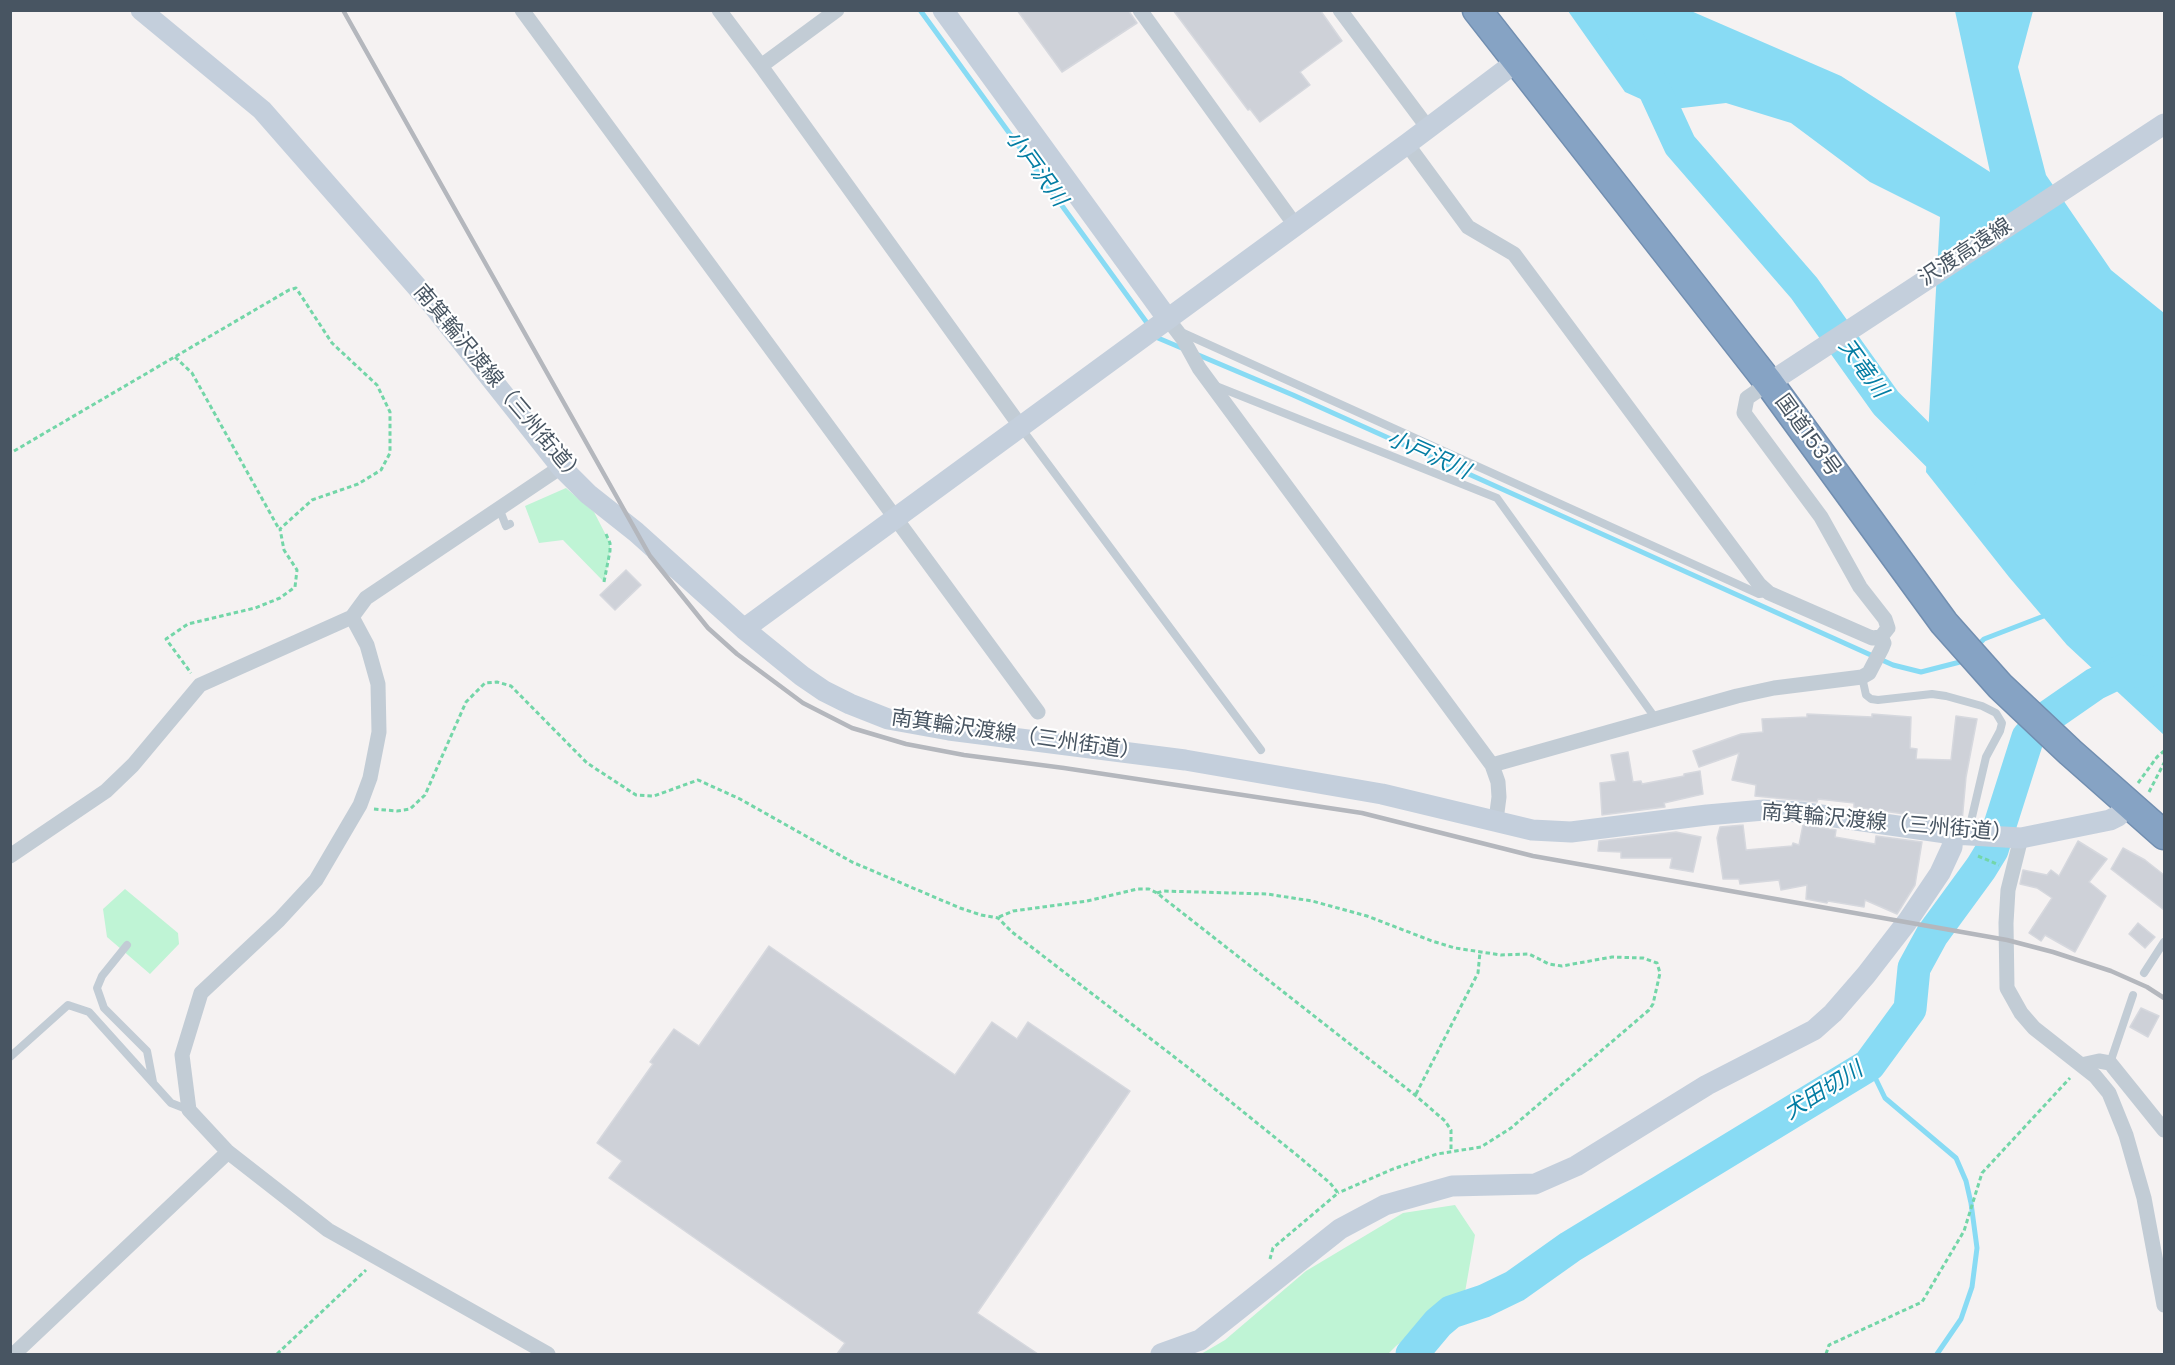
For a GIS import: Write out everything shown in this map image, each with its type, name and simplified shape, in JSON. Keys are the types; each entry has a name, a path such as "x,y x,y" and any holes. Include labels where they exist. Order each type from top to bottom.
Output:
{"highway":[{"name":"国道153号","path":"1477,10 1516,62 1778,376 1895,557 1944,623 1993,678 2070,752 2136,797 2164,835"}],"main road":[{"name":"南箕輪沢渡線（三州街道）","path":"141,10 262,110 431,303 561,467 588,494 636,532 744,629 802,676 824,691 888,719 949,730 1185,760 1382,794 1532,830 1571,832 1764,810 1800,812 1968,840 2017,838 2110,820 2118,816 2136,797"},
{"path":"943,10 1171,327"},
{"path":"744,629 1142,337 1171,327 1329,197 1407,144 1516,62"},
{"name":"沢渡高遠線","path":"1778,376 2164,124"},
{"path":"1161,1354 1200,1340 1340,1230 1385,1206 1452,1186 1535,1184 1576,1166 1707,1085 1814,1030 1833,1013 1907,922 1948,858 1952,847 1968,840"}],"street":[{"path":"522,10 1038,712"},
{"path":"719,10 1021,427"},
{"path":"761,66 837,10"},
{"path":"1140,10 1295,225"},
{"path":"1340,10 1428,128"},
{"path":"1407,144 1468,227 1514,254 1759,584 1769,593 1882,642"},
{"path":"1171,327 1198,368 1492,765 1498,782 1496,820"},
{"path":"1492,765 1774,688 1863,677 1869,673 1888,628 1886,619 1860,587 1821,517 1744,412 1748,398 1778,376"},
{"path":"10,855 106,791 133,765 200,685 352,617 366,598 561,467"},
{"path":"352,617 367,645 378,684 379,732 370,778 360,805 316,880 279,920 201,993 182,1054 189,1110 228,1152 328,1230 544,1354"},
{"path":"2017,838 2008,890 2007,988 2021,1014 2034,1028 2104,1086 2126,1135 2144,1198 2164,1305"},
{"path":"2081,1065 2099,1061 2110,1063 2164,1130"},
{"path":"14,1354 228,1152"}],"lane":[{"path":"1171,327 1759,594 1769,593"},
{"path":"1210,383 1497,498 1656,719"},
{"path":"1021,427 1261,750"},
{"path":"499,508 506,525 510,524"},
{"path":"1863,677 1866,695 1871,699 1932,694 1982,706 1996,713 2002,723 1986,757 1968,840"},
{"path":"2145,973 2164,942"},
{"path":"127,945 102,975 97,988 104,1008 147,1051 154,1083"},
{"path":"2110,1063 2133,995"},
{"path":"10,1057 68,1005 89,1012 171,1103 189,1110"}],"path":[{"path":"14,452 296,288 332,343 377,385 390,412 390,453 381,470 358,484 312,500 280,529"},
{"path":"175,357 192,373 280,529 284,550 297,570 295,587 280,598 255,608 188,624 166,639 200,685"},
{"path":"603,582 610,550 610,543 605,532"},
{"path":"360,805 376,810 410,809 425,795 466,702 485,683 496,682 511,686 587,763 636,795 654,796 698,780 740,800 852,862 960,908 998,918 1012,932 1190,1069 1298,1156 1330,1183 1338,1193"},
{"path":"2136,797 2157,757 2164,751"},
{"path":"2136,797 2164,763"},
{"path":"1968,840 2008,869"},
{"path":"998,918 1013,911 1086,901 1137,889 1149,889 1157,893 1445,1121 1451,1130 1451,1151"},
{"path":"1157,893 1163,891 1267,894 1312,901 1367,916 1439,944 1501,955 1529,954 1549,964 1562,966 1612,957 1643,958 1657,963 1660,973 1653,1004 1649,1010 1511,1128 1481,1147 1451,1151 1393,1169 1338,1193 1273,1248 1268,1268 1273,1281"},
{"path":"1415,1095 1478,973 1480,952"},
{"path":"1826,1354 1829,1345 1922,1302 1965,1226 1982,1173 2081,1065"},
{"path":"276,1354 378,1258"}],"green space":[{"path":"566,488 594,512 610,543 604,582 563,540 539,543 525,506"},
{"path":"125,889 178,933 179,944 150,974 107,937 103,909"},
{"path":"1455,1205 1475,1235 1465,1292 1388,1354 1201,1354 1225,1340 1306,1271 1403,1213"}],"water":[{"path":"1568,11 1691,11 1841,76 1990,172 1955,11 2033,11 2018,67 2046,175 2111,270 2164,313 2164,735 2067,645 2009,577 1926,472 1940,217 1870,182 1791,123 1726,103 1665,110 1625,92"}],"building":[{"path":"1017,10 1128,10 1137,23 1062,72"},
{"path":"1173,10 1320,10 1342,41 1300,72 1310,85 1260,122 1250,109 1248,110"},
{"path":"626,570 641,585 615,610 600,595"},
{"path":"1807,714 1872,717 1872,714 1911,717 1910,748 1917,749 1916,759 1951,760 1956,716 1977,719 1966,777 1962,822 1854,807 1854,803 1755,796 1756,785 1732,780 1739,753 1699,767 1693,751 1741,734 1763,732 1762,719 1807,717"},
{"path":"1628,752 1633,782 1641,781 1642,784 1700,771 1703,794 1664,803 1665,807 1602,815 1600,783 1616,781 1611,755"},
{"path":"1743,825 1746,850 1792,846 1793,843 1799,845 1803,825 1836,830 1835,837 1875,844 1876,836 1922,842 1915,885 1897,914 1865,900 1864,907 1806,899 1807,885 1781,890 1779,880 1740,884 1739,879 1723,879 1717,838 1720,827"},
{"path":"1676,832 1701,837 1693,872 1670,868 1672,858 1621,858 1621,852 1598,851 1599,841"},
{"path":"2078,841 2107,859 2089,882 2106,896 2075,952 2045,935 2041,941 2029,933 2052,898 2037,888 2020,884 2023,870 2047,875 2051,870 2059,876"},
{"path":"2123,848 2145,860 2164,875 2164,910 2111,869"},
{"path":"2138,923 2155,937 2145,948 2129,934"},
{"path":"769,946 955,1075 992,1022 1017,1039 1028,1022 1130,1091 977,1313 1038,1354 837,1354 845,1343 609,1178 622,1161 597,1143 653,1064 650,1062 674,1029 699,1046"},
{"path":"2141,1008 2159,1016 2148,1037 2130,1027"}],"waterway":[{"name":"小戸沢川","path":"920,10 1150,327"},
{"name":"天竜川","path":"1612,10 1656,93 1680,145 1804,288 1886,403 1960,477"},
{"name":"小戸沢川","path":"1156,335 1184,349"},
{"name":"小戸沢川","path":"1196,354 1293,395 1893,665 1921,672 1960,662 1965,658"},
{"name":"小戸沢川","path":"1976,647 1984,639 2049,614"},
{"name":"犬田切川","path":"1412,1354 1438,1323 1451,1312 1484,1301 1515,1286 1570,1247 1869,1065 1910,1009 1914,968 1932,935 1992,850 2028,737 2046,718 2095,684 2124,670 2146,672"},
{"path":"1869,1065 1885,1098 1956,1158 1966,1181 1977,1248 1972,1287 1961,1319 1937,1354"}],"railway":[{"path":"343,10 650,556 708,628 737,654 803,703 852,728 906,744 964,755 1362,813 1533,856 2007,940 2111,971 2147,987 2164,998"}]}
